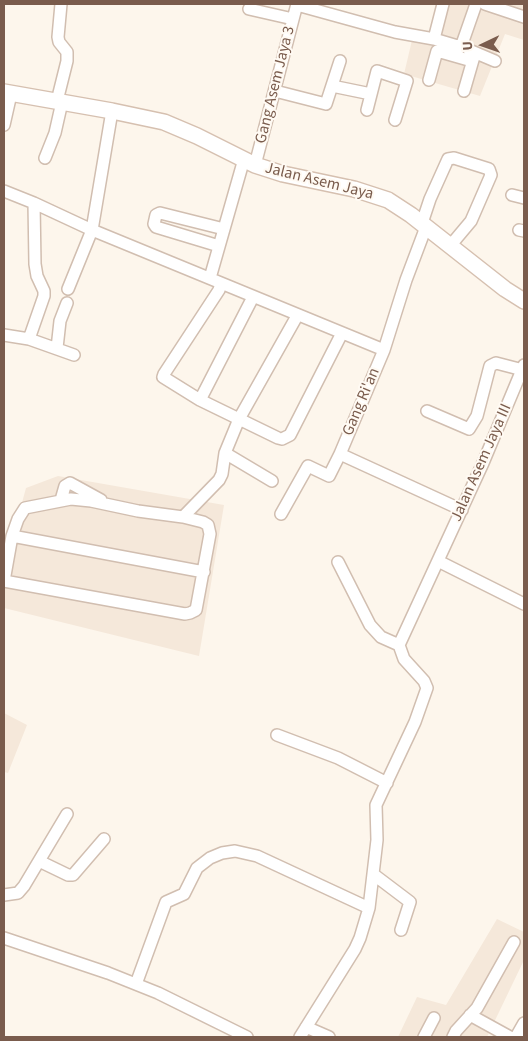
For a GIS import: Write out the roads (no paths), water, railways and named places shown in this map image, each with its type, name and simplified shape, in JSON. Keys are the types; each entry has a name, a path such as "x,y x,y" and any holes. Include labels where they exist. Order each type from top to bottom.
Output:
{"main road":[{"name":"Jalan Asem Jaya","path":"7,93 112,111 175,125 250,162 283,174 371,194 400,207 505,289 524,301"}],"street":[{"path":"45,158 55,133 67,61 67,52 59,42 58,37 62,4"},
{"path":"297,4 395,32 461,47 474,57"},
{"name":"Gang Asem Jaya 3","path":"210,278 224,229 275,91 297,4"},
{"path":"434,40 443,4"},
{"path":"461,47 476,4"},
{"path":"485,4 524,17"},
{"path":"249,9 293,19"},
{"path":"429,80 436,51 495,61"},
{"path":"464,91 474,57"},
{"path":"275,91 326,104 340,60"},
{"path":"367,110 377,71 407,81 395,120"},
{"path":"332,86 371,94"},
{"path":"4,125 7,93"},
{"path":"68,289 92,230 112,111"},
{"name":"Gang Ri'an","path":"281,514 308,466 329,476 340,454 384,350 424,225 430,199 448,159 454,158 489,170 491,174 471,221 450,246"},
{"path":"4,191 92,230 210,278 220,286 252,301 297,316 384,350"},
{"path":"512,195 524,198"},
{"path":"29,339 44,296 44,290 37,276 35,264 34,203"},
{"path":"219,246 156,227 154,224 156,215 160,213 224,229"},
{"path":"220,286 164,374 165,379 200,400 278,438 282,439 290,435 342,333"},
{"path":"200,400 252,301"},
{"path":"57,348 60,321 67,303"},
{"path":"184,517 219,480 222,474 225,453 239,418 297,316"},
{"path":"4,335 29,339 74,355"},
{"path":"427,411 470,430 478,416 490,366 496,363 523,368"},
{"name":"Jalan Asem Jaya III","path":"399,645 484,463 523,368"},
{"path":"225,453 272,481"},
{"path":"340,454 462,510"},
{"path":"61,500 65,486 70,483 106,503"},
{"path":"61,500 106,503 138,511 184,517 208,525 210,534 204,572 194,612 185,614 4,581 12,536 18,519 25,508 61,500"},
{"path":"12,536 204,572"},
{"path":"438,561 524,604"},
{"path":"329,1037 303,1032 354,949 369,908 376,840 376,805 415,722 427,688 424,681 404,659 399,645 381,637 370,625 338,562"},
{"path":"276,736 338,758 387,784"},
{"path":"4,895 18,893 67,814"},
{"path":"39,861 68,875 72,875 104,839"},
{"path":"136,984 166,902 184,894 197,868 210,858 222,853 235,851 257,856 369,908"},
{"path":"373,874 410,902 401,930"},
{"path":"4,938 136,984 247,1037"},
{"path":"453,1037 456,1030 480,1002 514,942"},
{"path":"470,1015 510,1037"},
{"path":"424,1037 434,1018"},
{"path":"516,1037 524,1023"}]}
